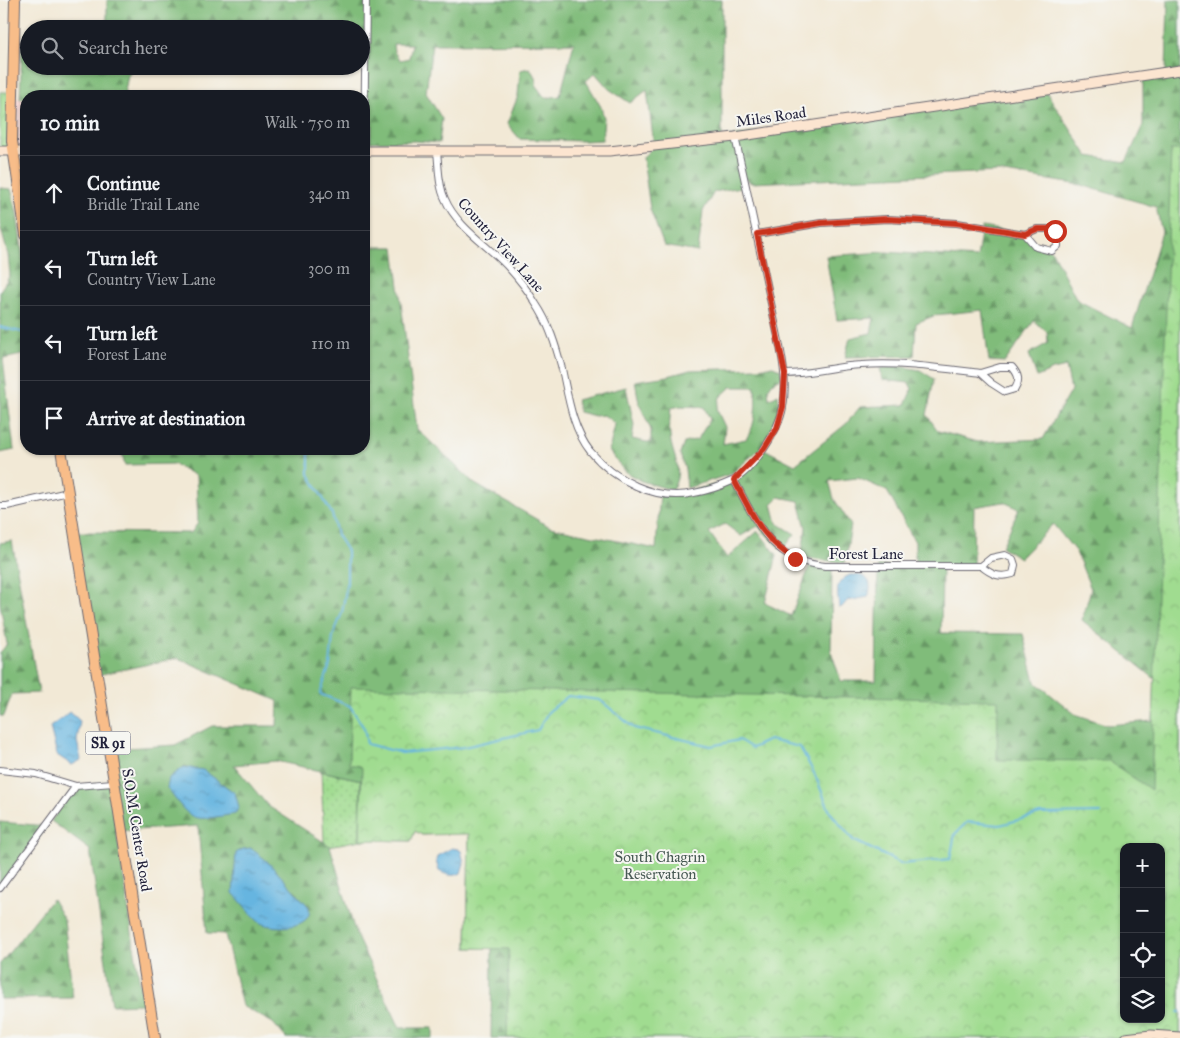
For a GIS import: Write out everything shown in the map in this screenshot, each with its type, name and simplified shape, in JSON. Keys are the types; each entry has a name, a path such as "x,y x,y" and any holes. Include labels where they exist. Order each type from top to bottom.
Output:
{"main road":[{"path":"15,0 12,114 13,151 20,196"},
{"name":"Miles Road","path":"370,151 608,151 735,137 1180,70"},
{"path":"0,151 20,151"},
{"name":"S.O.M. Center Road","path":"62,455 155,1038"},
{"path":"1124,1038 1151,1035 1180,1037"}],"street":[{"path":"366,0 366,20"},
{"path":"365,75 365,90"},
{"name":"Country View Lane","path":"437,152 440,182 444,197 453,215 506,265 528,291 549,327 559,358 570,406 578,430 589,449 602,464 617,476 653,492 673,495 694,493 734,480 764,449 777,428 783,407 785,374 757,234 735,137"},
{"path":"757,234 821,223 887,219 957,223 1025,234 1037,229 1048,229 1055,231 1058,236 1058,246 1052,251 1044,250 1036,247 1025,234"},
{"path":"785,374 861,365 901,364 933,366 980,373 1000,367 1012,367 1018,374 1019,382 1015,389 1005,392 980,373"},
{"name":"Forest Lane","path":"734,480 761,531 782,551 810,565 981,566 992,558 1005,555 1013,559 1016,565 1013,574 1005,576 992,575 981,566"},
{"path":"0,506 8,506 68,492"},
{"path":"0,770 36,774 76,786 113,783"},
{"path":"0,888 76,786"}],"shaded area":[{"path":"20,98 20,151 13,151 12,99"}],"green space":[{"path":"107,0 722,0 722,138 1045,90 1088,156 1126,162 1143,125 1143,76 1166,72 1168,0 1180,0 1180,1038 491,1038 492,948 467,948 469,833 422,835 415,831 411,841 360,840 361,780 276,761 234,765 268,806 330,846 356,935 400,1028 433,1028 433,1038 286,1038 273,1023 242,1006 225,934 207,933 198,826 121,831 109,749 175,745 212,726 277,726 278,701 178,658 97,675 74,532 191,533 198,523 196,476 174,464 125,465 122,455 370,455 370,247 394,247 417,429 475,484 550,527 656,549 660,493 673,495 734,480 764,449 795,465 846,424 860,407 905,405 912,389 909,383 883,380 880,368 899,366 920,370 934,379 927,415 938,431 978,442 1043,439 1071,390 1066,367 1037,377 1029,354 1048,343 1047,332 1034,321 1005,362 989,361 982,310 936,315 916,323 914,356 845,357 850,338 871,333 874,318 837,320 826,256 885,252 977,258 982,227 1025,234 1030,241 1052,251 1077,300 1132,328 1162,232 1156,207 1081,185 998,172 751,183 745,178 746,186 714,192 703,211 698,252 664,246 650,209 643,157 654,146 647,90 630,103 609,89 595,73 586,81 601,107 604,118 602,140 520,139 507,124 518,96 520,70 530,68 535,77 537,87 545,98 560,96 574,43 432,44 426,93 442,119 439,143 415,141 370,142 370,90 364,90 365,75 370,75 370,20 107,20","holes":["393,44 412,44 409,58 400,60 394,52","858,478 887,491 915,542 915,566 878,566 876,681 841,681 831,651 832,566 810,565 791,616 765,603 777,555 758,531 727,558 709,532 725,524 741,536 758,526 782,551 795,534 777,523 772,504 779,497 799,501 806,528 801,557 845,563 851,525 834,499 829,481","1004,502 1019,509 1002,547 1020,558 1053,524 1076,552 1091,589 1082,620 1155,679 1153,721 1108,725 1075,714 1035,682 1023,634 941,633 942,566 973,566 974,507"]},
{"path":"21,75 128,75 125,90 20,90"},
{"path":"0,92 12,92 13,151 0,151"},
{"name":"South Chagrin Reservation","path":"1171,150 1180,150 1180,1038 507,1038 509,949 467,948 469,834 422,835 415,831 411,841 360,840 362,768 349,764 351,687 998,700 997,760 1109,761 1151,790"},
{"path":"0,188 11,189 20,236 20,355 3,359 14,450 0,453 0,291 10,275 8,255 0,225"},
{"path":"773,366 780,369 782,377 772,383 768,389 769,399 778,394 780,409 764,445 731,474 687,488 685,469 680,454 684,443 698,439 710,419 704,407 681,406 671,408 670,436 678,469 676,483 672,490 641,481 624,471 609,451 615,424 604,415 595,416 579,412 576,400 626,387 634,425 632,439 651,443 651,430 639,403 635,381 668,376 690,370","holes":["731,387 755,387 755,414 750,433 746,439 723,444 725,427 717,410 720,397"]},
{"path":"12,541 39,693 12,694 4,716 0,716 0,653 7,644 0,603 0,543"},
{"path":"321,771 361,780 360,840 330,846 324,842"},
{"path":"109,783 143,1004 112,1005 90,850 51,821 76,786"},
{"path":"0,822 47,826 0,884"},
{"path":"52,899 64,920 73,998 0,999 0,964"}],"water":[{"path":"850,575 867,579 870,586 868,597 847,601 839,608 839,585 841,581"},
{"path":"70,712 80,721 77,741 81,760 72,765 57,755 50,727"},
{"path":"184,767 203,770 235,793 239,807 235,814 201,818 189,814 167,788 169,778"},
{"path":"251,848 267,861 309,907 309,916 303,922 291,926 277,927 259,922 233,893 236,853 243,849"},
{"path":"452,848 461,851 464,863 461,873 453,875 439,871 436,861 437,856"}],"waterway":[{"path":"0,327 20,332"},
{"path":"309,455 309,474 332,514 337,535 347,551 347,583 342,613 333,636 330,665 320,694 350,706 364,728 367,744 402,753 464,747 538,730 548,712 568,696 600,700 634,728 711,746 739,740 752,748 769,740 800,747 815,775 830,812 853,840 902,864 950,859 955,834 967,822 1000,825 1040,814 1101,813"}],"route":[{"path":"795,559 782,551 761,531 734,480 764,449 777,428 783,407 785,374 757,234 821,223 887,219 957,223 1025,234 1037,229 1055,231"}]}
